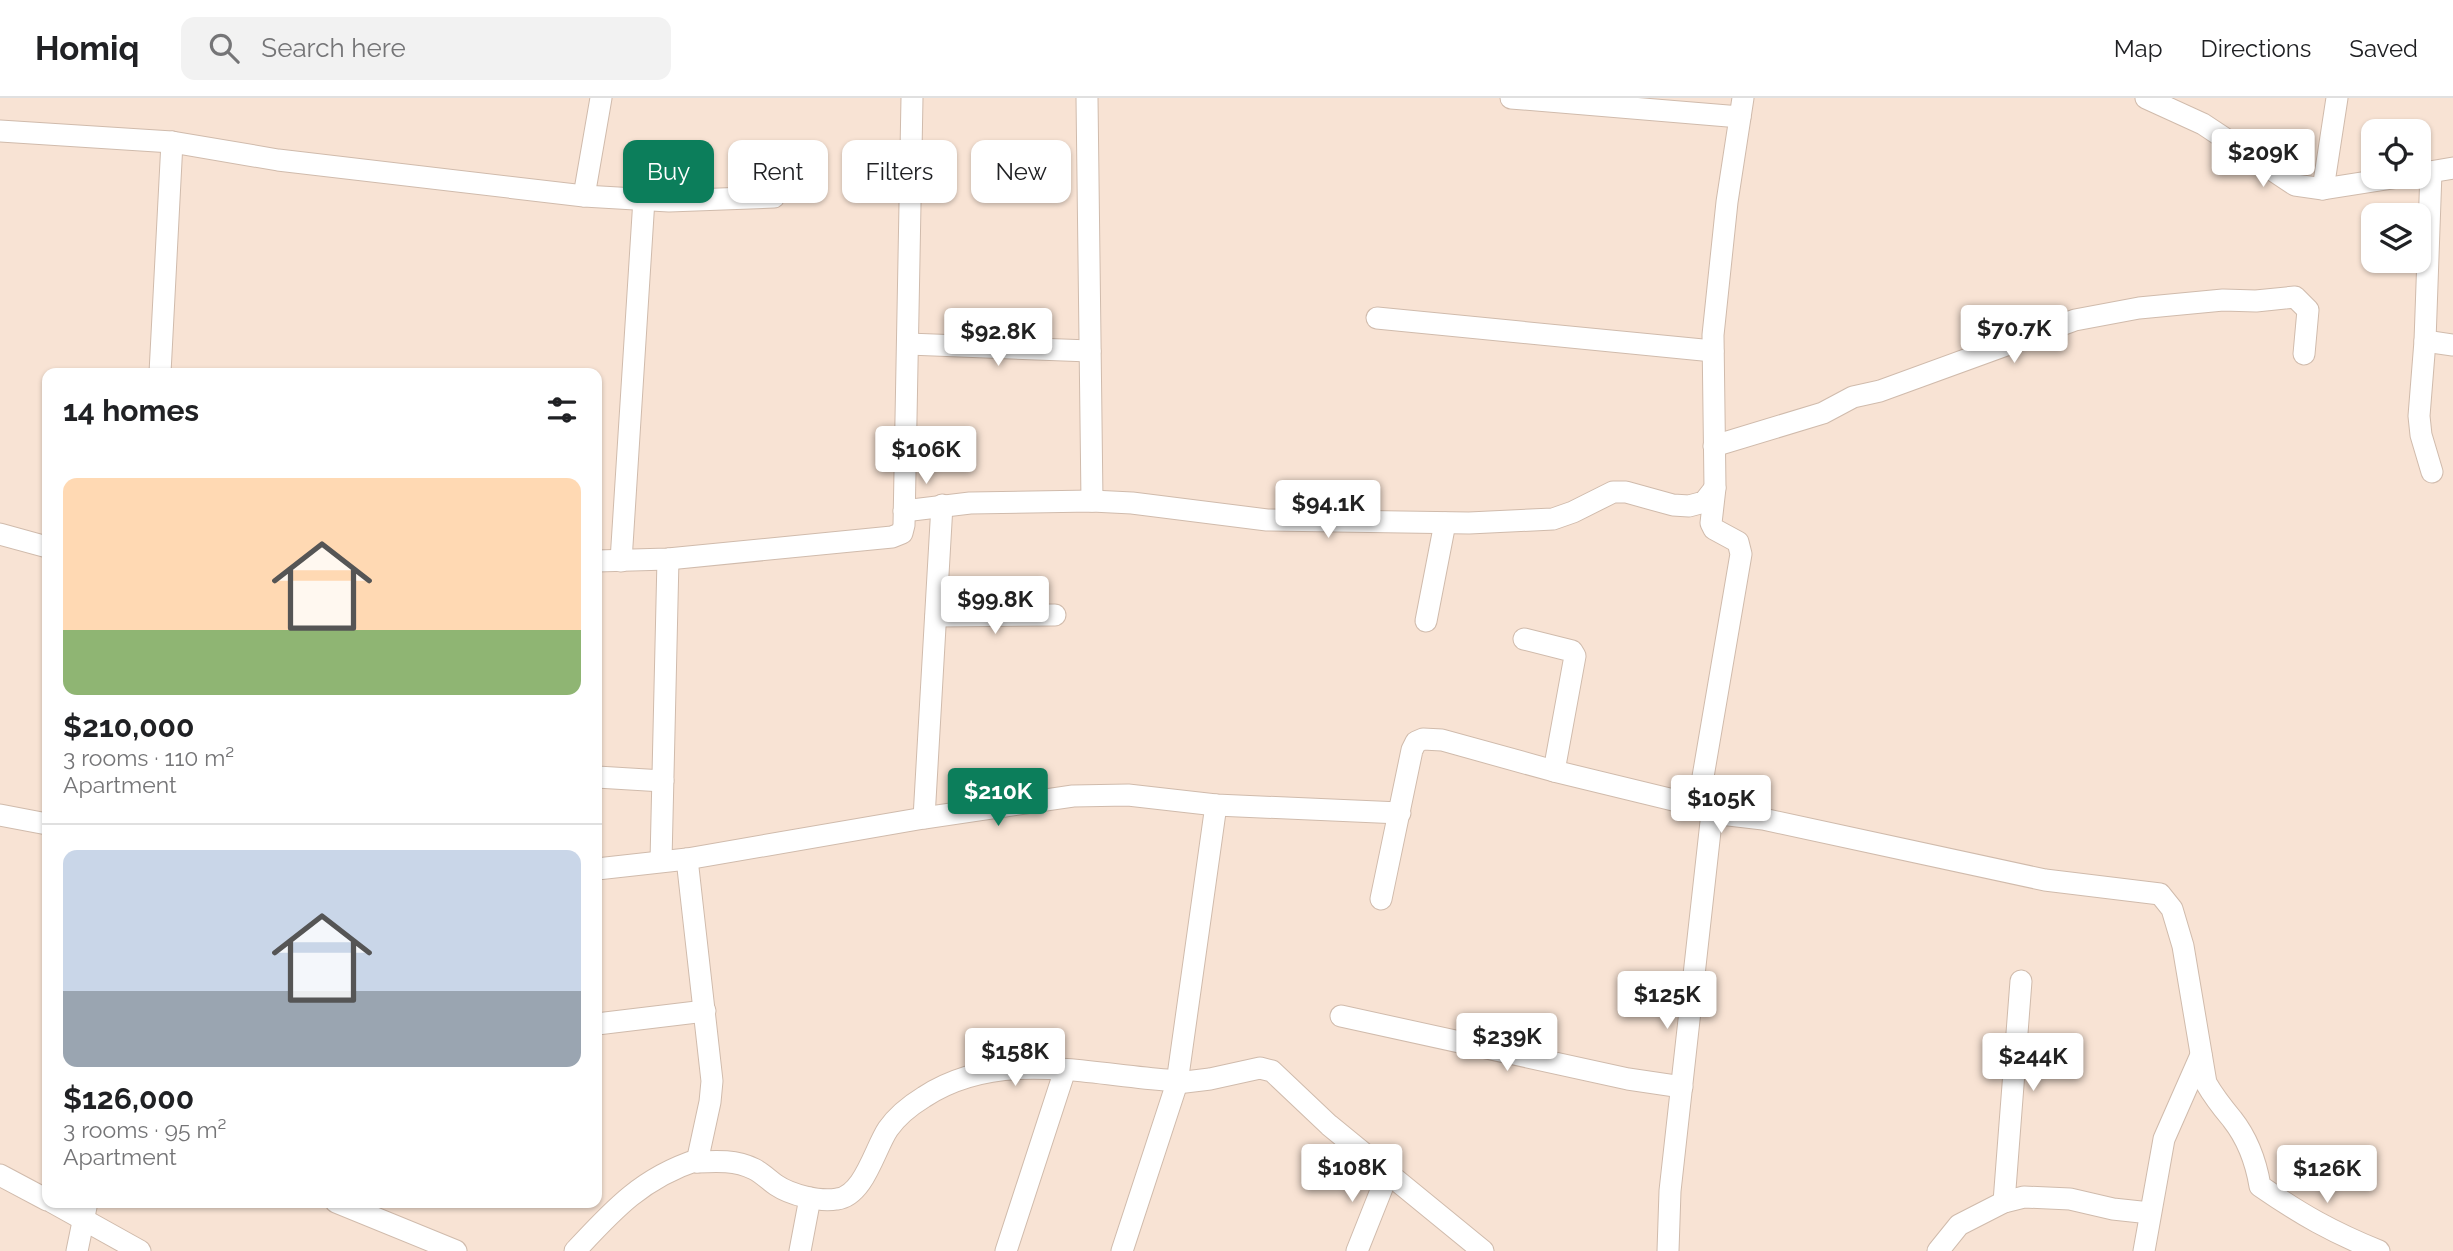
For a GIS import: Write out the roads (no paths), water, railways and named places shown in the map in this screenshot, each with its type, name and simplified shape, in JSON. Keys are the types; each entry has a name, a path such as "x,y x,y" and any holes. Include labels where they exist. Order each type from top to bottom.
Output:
{"street":[{"path":"584,196 601,98"},
{"path":"602,561 668,559 897,537 904,528 912,98"},
{"path":"1087,98 1092,500"},
{"path":"1511,98 1742,108 1724,227 1713,335 1715,488 1712,526 1738,542 1741,554 1705,810 1682,1087 1670,1191 1668,1251"},
{"path":"2146,98 2203,124 2295,185 2323,189 2361,183"},
{"path":"2323,189 2337,98"},
{"path":"0,131 172,142 278,160 584,196 623,198"},
{"path":"160,368 172,142"},
{"path":"2431,172 2453,168"},
{"path":"2425,189 2425,341 2419,416 2421,435 2432,472"},
{"path":"621,561 644,203"},
{"path":"1714,446 1823,413 1853,397 1880,391 2075,320 2139,308 2295,297 2308,310 2304,354"},
{"path":"1377,318 1713,351"},
{"path":"2425,341 2453,345"},
{"path":"908,344 1090,351"},
{"path":"904,511 942,505 1092,500 1267,520 1445,523 1553,519 1613,492 1626,492 1673,505 1689,506 1704,502 1715,488"},
{"path":"924,818 942,505"},
{"path":"1426,621 1445,523"},
{"path":"0,534 42,546"},
{"path":"661,861 668,559"},
{"path":"936,616 1055,615"},
{"path":"1524,639 1572,651 1576,656 1553,771"},
{"path":"1381,899 1412,750 1416,743 1423,739 1442,740 1705,810 1763,819 2045,880 2160,894 2172,909 2183,946 2206,1083 2246,1141 2256,1166 2260,1186 2331,1231 2379,1251"},
{"path":"602,777 663,780"},
{"path":"602,868 687,859 1055,798 1098,795 1128,795 1216,805 1400,813"},
{"path":"1122,1251 1177,1083 1216,805"},
{"path":"0,815 42,823"},
{"path":"687,859 712,1091 697,1162"},
{"path":"2004,1202 2021,981"},
{"path":"602,1023 705,1011"},
{"path":"1341,1016 1628,1079 1682,1087"},
{"path":"2144,1251 2159,1158 2168,1126 2184,1097 2201,1055"},
{"path":"575,1251 621,1203 653,1179 666,1171 697,1160 741,1164 755,1170 779,1187 810,1198 838,1199 847,1196 862,1180 888,1128 910,1106 935,1090 965,1078 1002,1069 1035,1067 1177,1083 1260,1068 1272,1071 1329,1125 1483,1251"},
{"path":"1006,1251 1065,1070"},
{"path":"1357,1251 1388,1173"},
{"path":"0,1175 42,1197"},
{"path":"1938,1251 1959,1224 2004,1202 2035,1196 2070,1199 2113,1209 2150,1213"},
{"path":"800,1251 810,1198"},
{"path":"351,1208 456,1251"},
{"path":"77,1251 85,1210 140,1251"}]}
